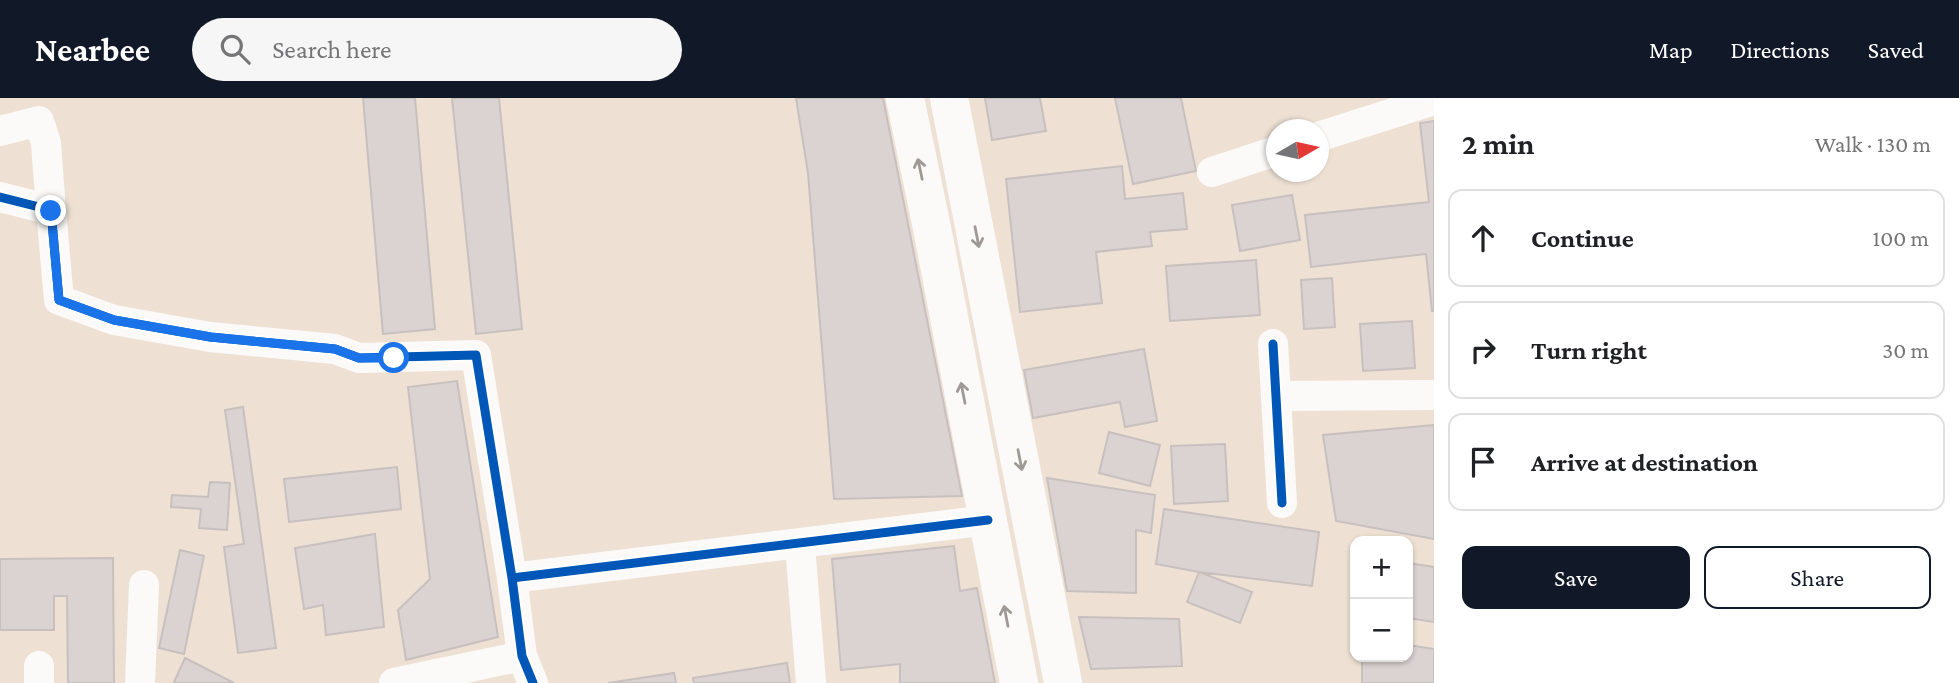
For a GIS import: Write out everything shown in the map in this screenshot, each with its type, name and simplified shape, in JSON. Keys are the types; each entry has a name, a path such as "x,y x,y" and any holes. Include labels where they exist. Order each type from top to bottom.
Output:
{"main road":[{"path":"905,98 1019,683"},
{"path":"949,98 1063,683"}],"street":[{"path":"1329,133 1434,100"},
{"path":"0,131 39,121 46,143 59,300 114,320 211,337 335,349 359,358 476,355 527,669 394,683"},
{"path":"1212,172 1266,154"},
{"path":"0,197 51,211"},
{"path":"1273,344 1282,503"},
{"path":"1276,396 1434,396"},
{"path":"512,578 988,520"},
{"path":"800,545 811,683"},
{"path":"140,683 144,585"}],"building":[{"path":"363,98 415,98 435,329 383,334"},
{"path":"452,98 499,98 522,329 476,334"},
{"path":"796,98 883,98 962,496 834,499 808,173"},
{"path":"985,98 1040,98 1046,131 992,140"},
{"path":"1115,98 1181,98 1196,171 1133,184"},
{"path":"1434,121 1434,311 1426,254 1311,267 1305,215 1429,202 1420,123"},
{"path":"1122,166 1125,199 1183,193 1187,229 1150,232 1152,246 1096,252 1102,303 1020,312 1006,179"},
{"path":"1292,195 1300,240 1240,251 1232,205"},
{"path":"1256,260 1260,315 1170,321 1166,266"},
{"path":"1332,278 1335,327 1304,329 1301,280"},
{"path":"1412,321 1415,368 1363,371 1360,324"},
{"path":"1144,349 1157,421 1125,427 1120,402 1033,418 1024,370"},
{"path":"457,381 498,637 406,660 398,610 430,579 408,387"},
{"path":"243,407 276,648 238,653 224,547 244,544 225,410"},
{"path":"1434,425 1434,539 1336,521 1323,435"},
{"path":"1109,432 1160,445 1150,486 1099,473"},
{"path":"1225,444 1228,501 1174,504 1171,446"},
{"path":"397,467 401,509 289,522 284,479"},
{"path":"1047,478 1155,495 1151,533 1136,530 1136,593 1067,591"},
{"path":"210,482 230,483 227,530 199,528 201,509 171,507 172,495 208,497"},
{"path":"1164,509 1319,532 1312,586 1156,564"},
{"path":"375,534 384,627 326,635 323,605 304,609 295,548"},
{"path":"954,546 960,591 977,588 995,683 900,683 900,664 841,670 832,559"},
{"path":"180,550 204,556 184,654 159,648"},
{"path":"113,558 114,683 68,683 67,596 54,596 54,630 0,630 0,559"},
{"path":"1413,564 1434,567 1434,622 1413,619"},
{"path":"1199,572 1252,592 1240,623 1187,602"},
{"path":"1079,617 1179,619 1182,666 1091,669"},
{"path":"1413,646 1434,649 1434,683 1362,683 1362,662 1413,662"},
{"path":"185,658 234,683 174,682"},
{"path":"787,663 790,683 694,683 693,678"},
{"path":"674,673 676,683 608,683"}],"cycle path":[{"path":"0,197 51,210 59,300 114,320 210,337 335,349 359,358 476,355 522,656 533,683"},
{"path":"1273,344 1282,503"},
{"path":"512,578 988,520"}],"route":[{"path":"51,211 59,300 114,320 211,337 335,349 359,358 394,358"}]}
